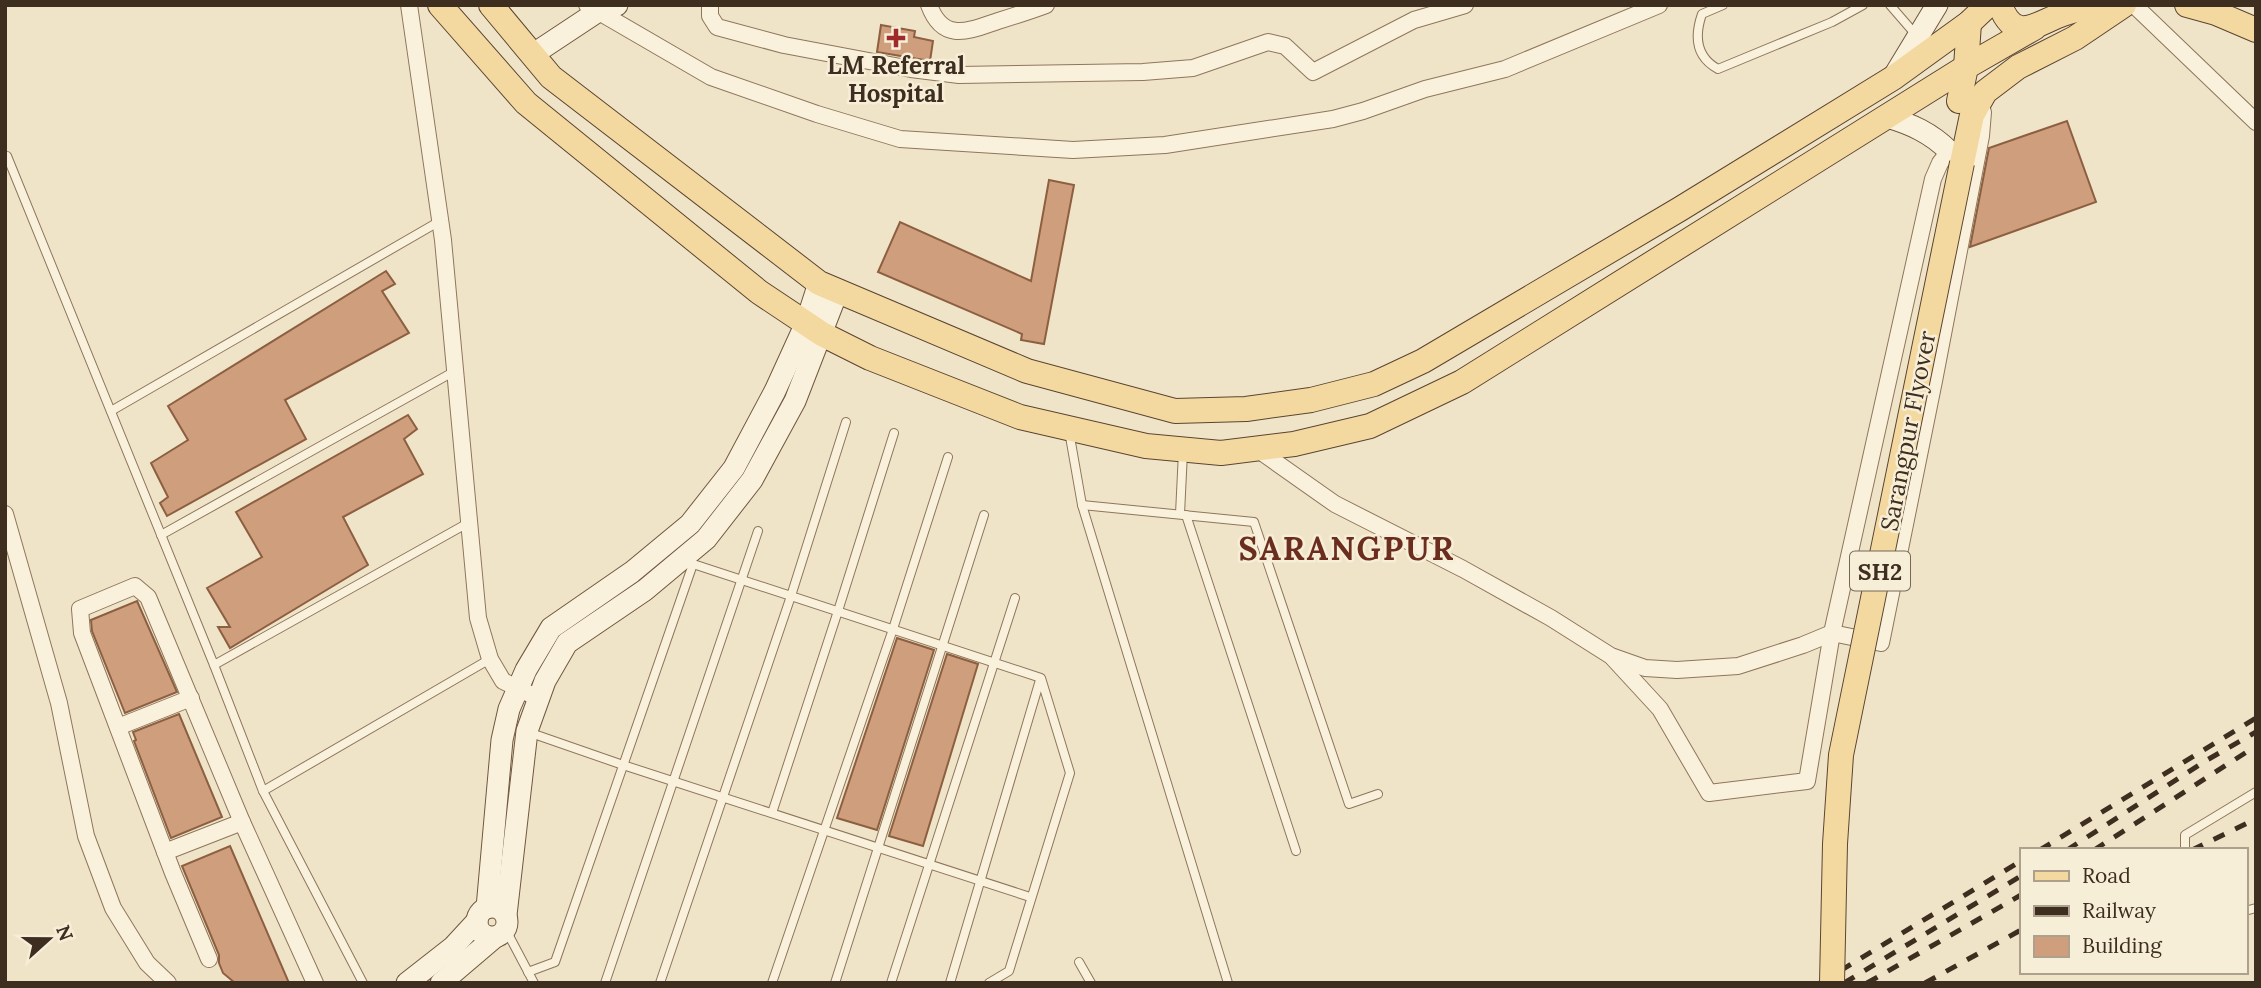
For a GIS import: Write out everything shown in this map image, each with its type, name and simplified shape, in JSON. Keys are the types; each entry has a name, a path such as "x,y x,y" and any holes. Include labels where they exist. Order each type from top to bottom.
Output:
{"main road":[{"path":"440,5 526,103 759,292 814,328 870,358 1020,418 1146,446 1221,453 1294,444 1370,426 1462,382 1966,67 2061,15 2101,5"},
{"path":"491,5 551,77 829,286 1027,372 1175,411 1245,409 1311,400 1374,384 1455,344 1894,78 1969,23 1988,5"},
{"path":"1894,78 1937,5"},
{"path":"2000,5 2012,24 2034,28"},
{"path":"1974,99 2018,67 2075,38 2124,5"},
{"path":"2187,5 2254,24"},
{"path":"532,55 600,8"},
{"name":"Sarangpur Flyover","path":"1832,983 1835,844 1841,755 1956,157 1974,99 1966,67 1969,23"},
{"path":"1887,117 1914,125 1939,141 1956,157"},
{"path":"441,983 494,922 527,731 545,681 567,643 687,562 752,480 795,401 814,328 829,286"},
{"path":"494,922 502,740 509,709 526,670 551,628 632,572 690,524 734,468 775,391 814,328"},
{"path":"407,983 453,947 494,922"}],"street":[{"path":"409,5 440,221 478,618 490,659 503,681 538,698"},
{"path":"710,5 710,16 717,27 784,45 911,69 959,75 1143,72 1193,68 1268,42 1285,46 1314,72 1414,20 1465,5"},
{"path":"929,5 938,24 948,30 963,33 1046,5"},
{"path":"600,8 711,78 900,139 1073,150 1165,145 1343,117 1425,89 1505,69 1659,5"},
{"path":"2134,5 2256,122"},
{"path":"1257,449 1335,504 1463,569 1551,618 1611,656 1645,668 1738,666 1832,633 1881,643 1981,136 1974,99"},
{"path":"1611,656 1660,709 1709,793 1807,781 1832,633 1933,179 1940,163 1956,157"},
{"path":"5,514 59,703 86,836 113,908 147,962 168,983"},
{"path":"209,960 82,633 80,609 135,586 148,597 242,822 315,983"},
{"path":"118,727 191,698"},
{"path":"165,852 242,822"}],"lane":[{"path":"1723,5 1702,14 1697,37 1700,53 1707,63 1718,69 1832,22 1863,5"},
{"path":"1890,5 1917,37"},
{"path":"7,156 214,665 262,791 363,983"},
{"path":"111,411 440,221"},
{"path":"161,535 455,371"},
{"path":"660,983 791,596 846,422"},
{"path":"1069,428 1082,505 1228,983"},
{"path":"772,813 894,433"},
{"path":"1183,449 1183,515 1296,851"},
{"path":"772,983 893,629 948,457"},
{"path":"1082,505 1254,522 1349,804 1378,794"},
{"path":"835,983 985,515"},
{"path":"214,665 470,522"},
{"path":"605,983 758,531"},
{"path":"528,972 555,962 623,765 687,562 1041,678"},
{"path":"891,983 1015,598"},
{"path":"262,791 490,659"},
{"path":"950,983 1041,678"},
{"path":"989,983 1009,971 1070,773 1041,678"},
{"path":"527,731 623,765 1030,897"},
{"path":"2185,848 2185,835 2256,792"},
{"path":"494,922 534,983"},
{"path":"1079,962 1091,983"}],"building":[{"path":"881,25 915,31 914,37 933,41 930,61 877,52"},
{"path":"2067,121 2096,202 1970,247 1989,148"},
{"path":"1049,180 1074,185 1044,344 1021,340 1022,334 878,272 900,222 1031,281"},
{"path":"386,271 395,284 382,291 409,333 285,400 306,439 167,516 160,503 168,497 151,463 188,440 168,406"},
{"path":"408,415 417,429 404,439 423,474 343,517 368,565 230,648 218,627 230,627 207,588 262,557 236,512"},
{"path":"137,601 177,692 125,713 92,631 91,620"},
{"path":"897,638 934,650 877,830 837,818"},
{"path":"947,654 978,664 923,846 889,836"},
{"path":"179,714 222,817 171,838 133,732"},
{"path":"230,846 289,983 235,983 223,973 219,955 182,866"}],"railway":[{"path":"2043,848 2256,718"},
{"path":"2070,848 2207,760 2256,732"},
{"path":"2097,848 2256,746"},
{"path":"2196,848 2256,819"},
{"path":"1820,983 2020,862"},
{"path":"1844,983 2020,877"},
{"path":"1867,983 2020,896"},
{"path":"1925,983 2020,931"}],"place":[{"name":"LM Referral Hospital","path":"896,38"}],"district":[{"name":"SARANGPUR","path":"1347,548"}]}
